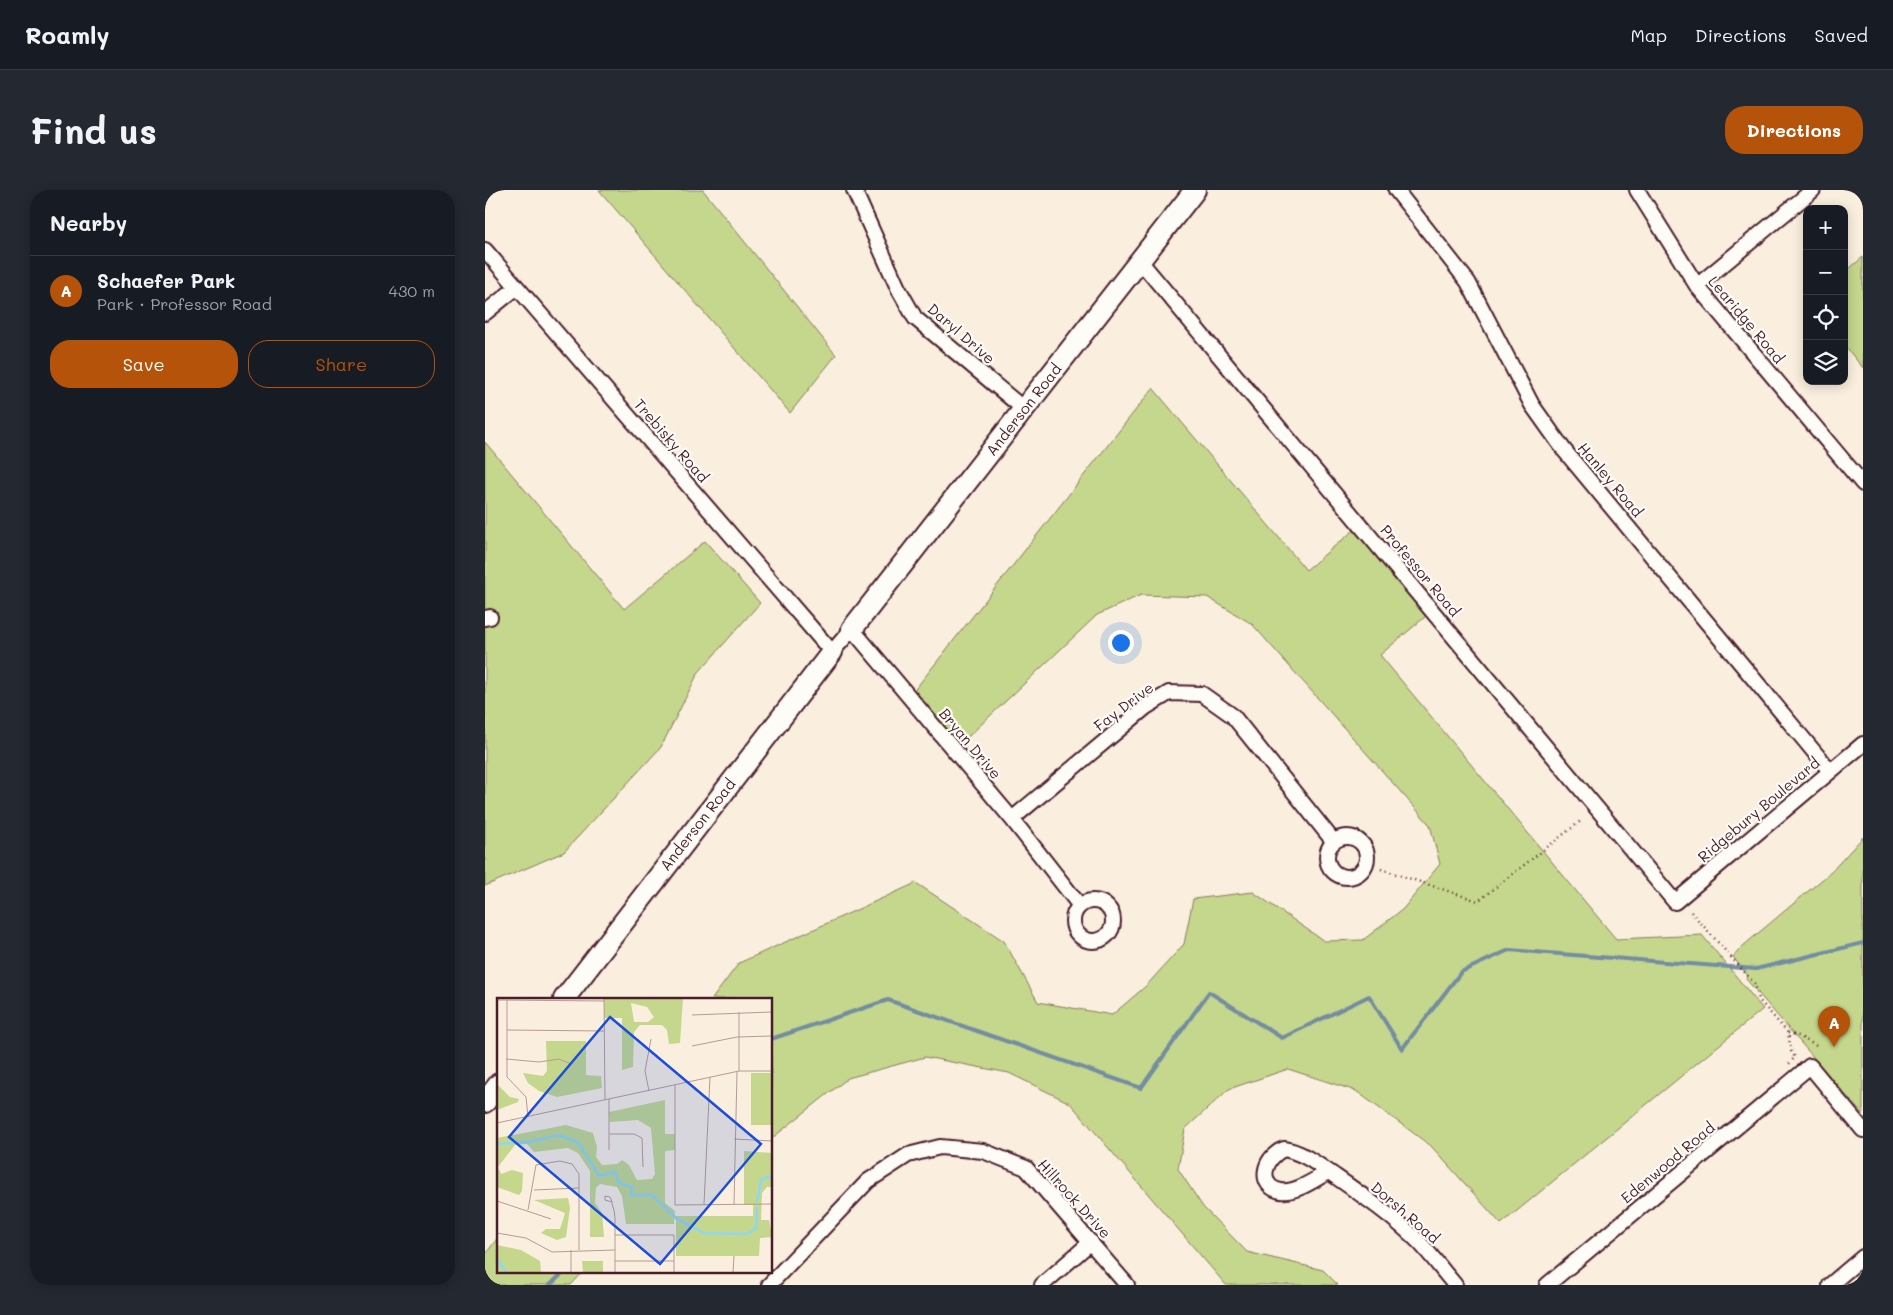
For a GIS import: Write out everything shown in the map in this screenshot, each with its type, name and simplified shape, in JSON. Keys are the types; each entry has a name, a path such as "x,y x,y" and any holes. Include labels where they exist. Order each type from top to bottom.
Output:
{"street":[{"name":"Daryl Drive","path":"854,190 898,288 915,318 1025,410"},
{"name":"Anderson Road","path":"852,630 1141,262 1195,190"},
{"name":"Hanley Road","path":"1396,190 1468,282 1532,405 1564,450 1830,771"},
{"name":"Learidge Road","path":"1637,190 1697,286 1863,484"},
{"path":"1697,286 1813,190"},
{"name":"Trebisky Road","path":"485,250 832,652"},
{"name":"Professor Road","path":"1141,262 1675,902"},
{"path":"485,314 517,287"},
{"path":"832,652 852,630"},
{"name":"Bryan Drive","path":"852,630 1012,819 1080,906"},
{"name":"Anderson Road","path":"566,998 832,652"},
{"name":"Fay Drive","path":"1012,819 1146,707 1169,694 1202,694 1233,716 1334,842"},
{"name":"Ridgebury Boulevard","path":"1675,902 1863,744"},
{"name":"Edenwood Road","path":"1547,1285 1810,1066 1863,1130"},
{"name":"Hillrock Drive","path":"769,1285 868,1181 908,1155 940,1147 983,1151 1026,1168 1127,1285"},
{"name":"Dorsh Road","path":"1328,1172 1376,1205 1420,1243 1455,1285"},
{"path":"1042,1285 1091,1242"},
{"path":"1830,1285 1863,1257"}],"path":[{"path":"1381,869 1478,901 1582,820"},
{"path":"1691,912 1721,943 1755,984 1759,1000 1788,1033 1791,1051 1795,1057 1787,1066"},
{"path":"1788,1033 1799,1036 1818,1047"}],"green space":[{"path":"599,190 703,190 836,355 790,413"},
{"path":"1863,257 1863,368 1848,350 1848,270"},
{"path":"1153,388 1306,570 1360,525 1432,611 1380,655 1616,939 1702,935 1763,1009 1501,1224 1431,1146 1356,1091 1288,1069 1229,1089 1185,1129 1178,1169 1203,1207 1247,1252 1323,1270 1338,1285 1226,1285 1070,1103 1009,1073 925,1057 848,1078 773,1137 773,998 713,998 739,963 916,883 1004,941 1038,1002 1112,1015 1146,986 1184,944 1193,899 1253,892 1324,941 1363,940 1403,909 1440,864 1430,825 1252,624 1207,597 1141,595 1097,615 954,750 909,697"},
{"path":"485,442 624,609 705,541 760,603 698,673 661,747 564,852 485,886"},
{"path":"1863,837 1863,1115 1746,979 1748,976 1733,957 1743,946 1831,872"},
{"path":"497,1239 497,1272 583,1272 571,1285 485,1285 485,1255"}],"waterway":[{"path":"773,1038 888,1000 1141,1088 1209,992 1282,1038 1369,996 1402,1049 1461,972 1509,950 1756,969 1863,943"},
{"path":"550,1285 564,1272"}],"place":[{"name":"Schaefer Park","path":"1834,1047"}]}
